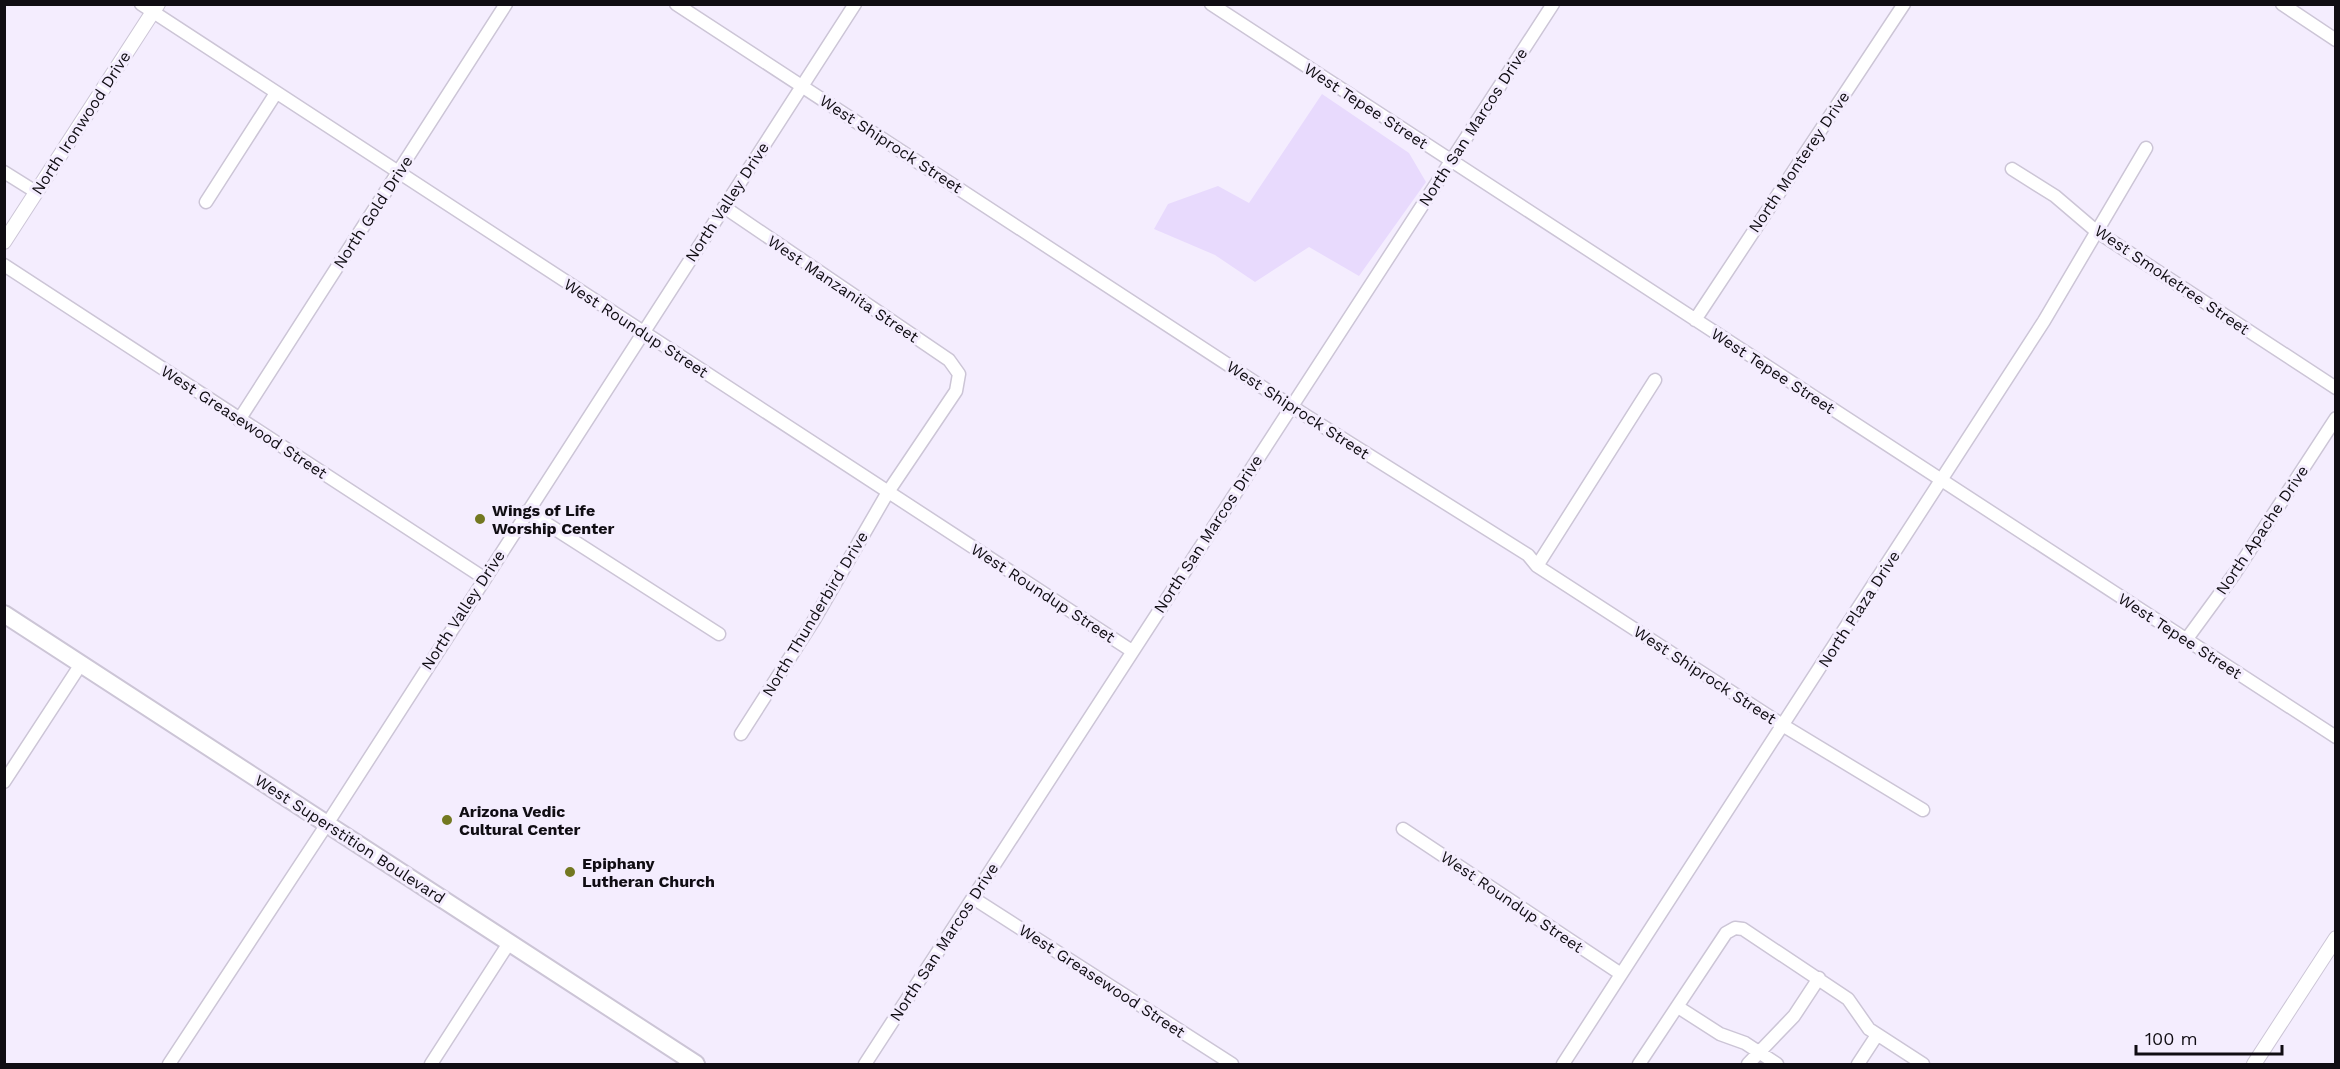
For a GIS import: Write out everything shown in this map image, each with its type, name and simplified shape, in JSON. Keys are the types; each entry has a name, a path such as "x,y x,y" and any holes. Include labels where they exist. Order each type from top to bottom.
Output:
{"main road":[{"name":"West Superstition Boulevard","path":"4,614 692,1063"}],"street":[{"name":"West Roundup Street","path":"141,4 156,9 276,93 1132,651"},
{"name":"North Gold Drive","path":"239,420 506,4"},
{"name":"West Shiprock Street","path":"676,4 1292,406 1528,555 1538,566 1784,726 1923,810"},
{"name":"North Valley Drive","path":"169,1065 327,824 855,4"},
{"name":"West Tepee Street","path":"1211,4 2336,737"},
{"name":"North San Marcos Drive","path":"865,1065 1553,4"},
{"name":"North Monterey Drive","path":"1695,320 1904,4"},
{"path":"2282,4 2336,40"},
{"name":"North Ironwood Drive","path":"4,242 156,9"},
{"path":"206,202 276,93"},
{"name":"North Plaza Drive","path":"1563,1065 2044,321 2146,148"},
{"name":"West Smoketree Street","path":"2012,169 2055,196 2096,231 2336,388"},
{"path":"4,172 36,192"},
{"name":"West Manzanita Street","path":"724,207 949,360 959,374"},
{"name":"West Greasewood Street","path":"4,265 484,578"},
{"name":"North Thunderbird Drive","path":"741,734 814,620 888,492 956,391 959,374"},
{"path":"1538,566 1655,380"},
{"name":"North Apache Drive","path":"2186,640 2235,573 2336,418"},
{"path":"527,511 719,634"},
{"path":"4,782 81,664"},
{"name":"West Roundup Street","path":"1403,829 1621,975"},
{"name":"West Greasewood Street","path":"973,898 1215,1060 1232,1065"},
{"path":"1639,1065 1726,933 1735,928 1743,929 1848,999 1869,1029 1923,1065"},
{"path":"2254,1065 2336,938"},
{"path":"431,1065 509,943"},
{"path":"1748,1065 1794,1016 1819,978"},
{"path":"1678,1007 1720,1034 1745,1043 1777,1065"},
{"path":"1858,1065 1877,1035"}],"shaded area":[{"path":"1322,94 1409,153 1426,182 1359,276 1309,247 1255,282 1215,255 1154,229 1168,204 1218,186 1249,203"}],"place":[{"name":"Wings of Life Worship Center","path":"480,519"},
{"name":"Arizona Vedic Cultural Center","path":"447,820"},
{"name":"Epiphany Lutheran Church","path":"570,872"}]}
